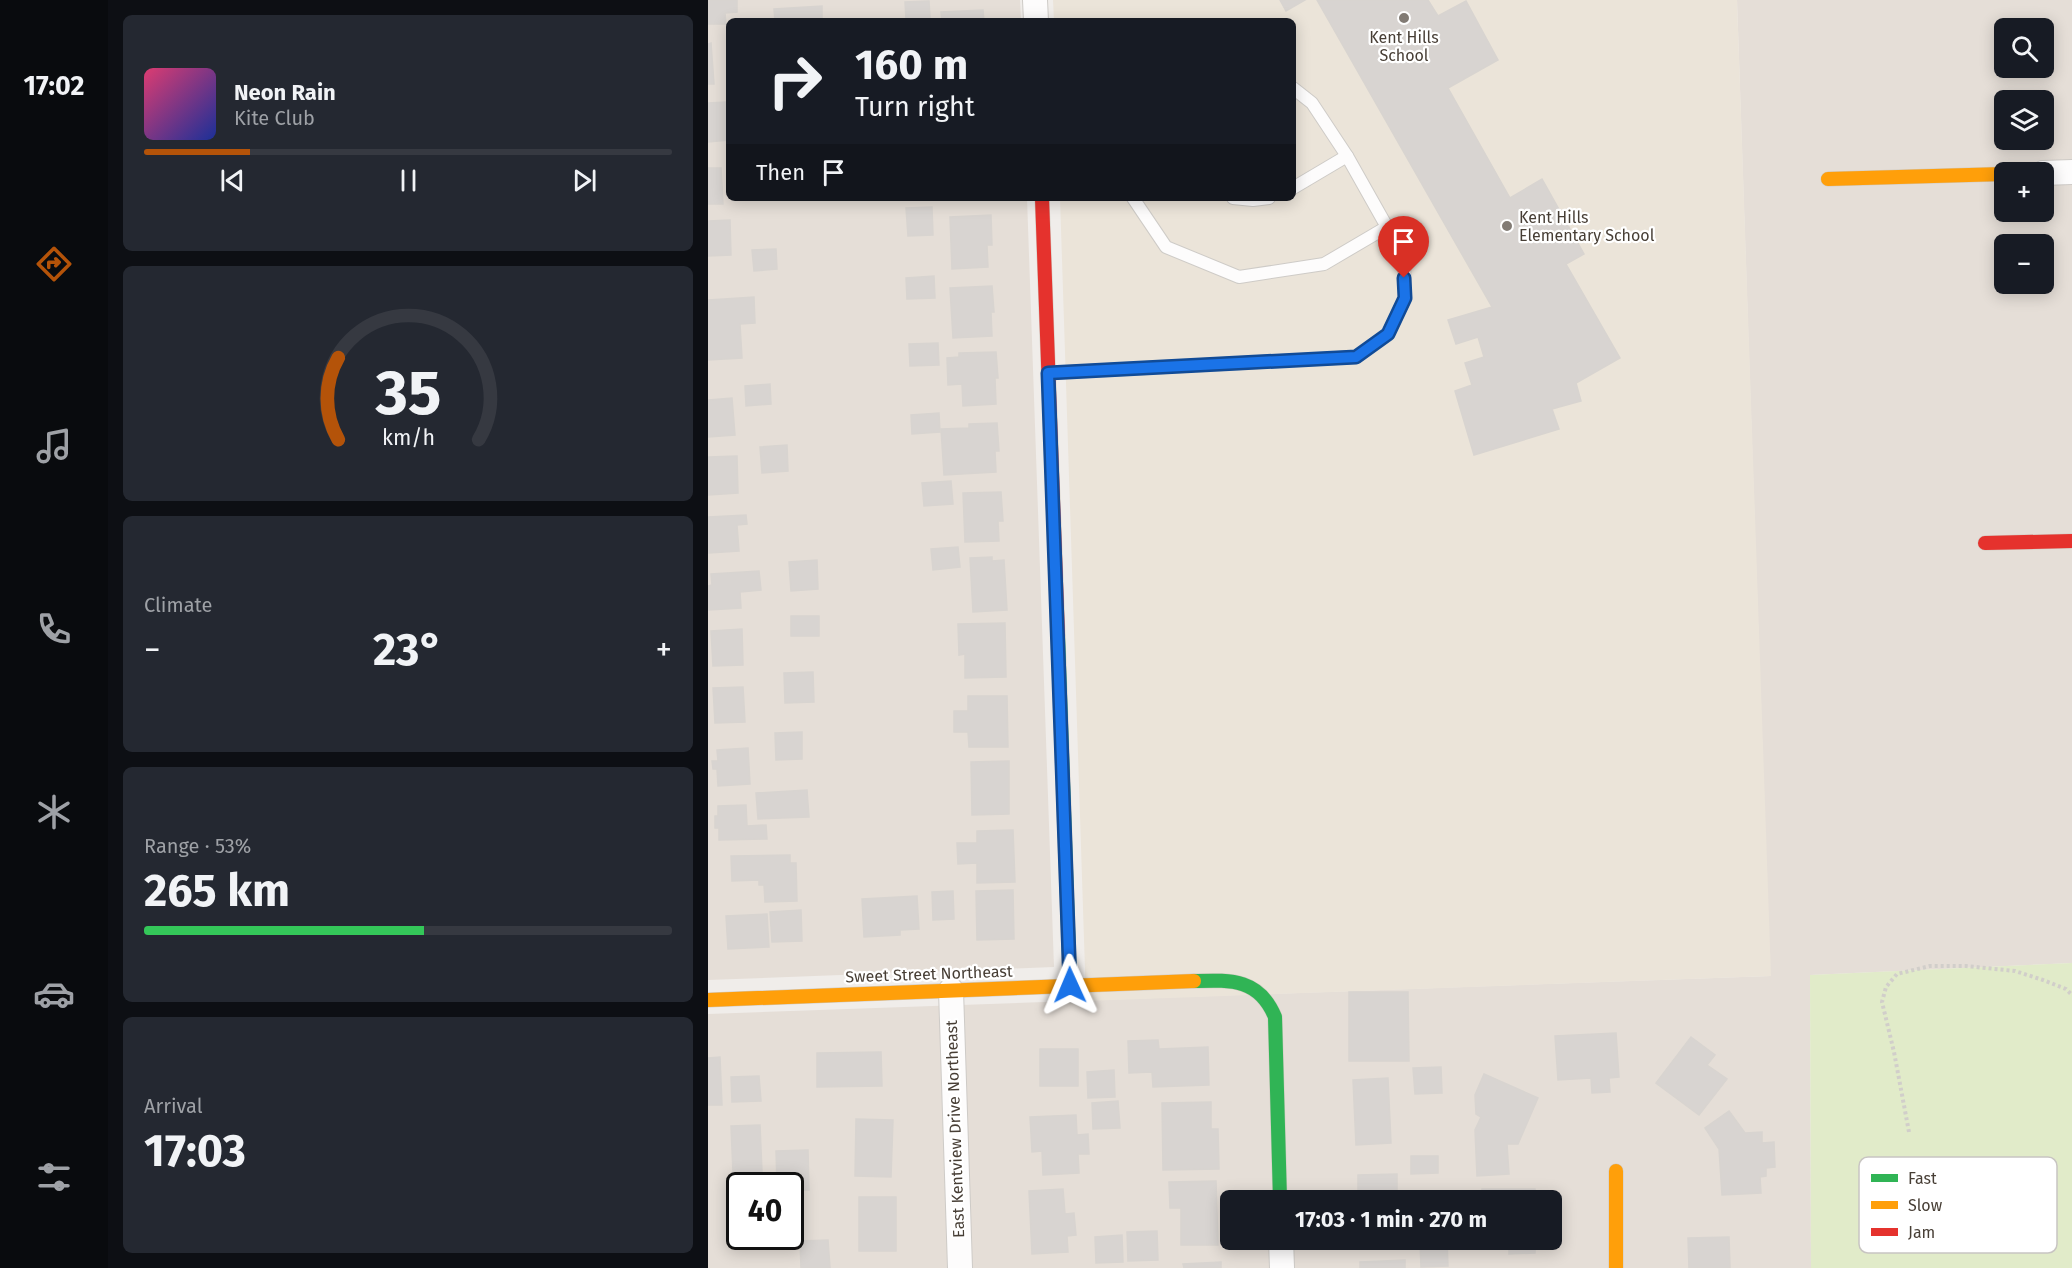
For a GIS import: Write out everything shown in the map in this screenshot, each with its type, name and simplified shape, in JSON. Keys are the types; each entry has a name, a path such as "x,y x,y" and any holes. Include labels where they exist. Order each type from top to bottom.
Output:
{"street":[{"path":"1035,0 1036,18"},
{"path":"2054,173 2072,172"},
{"path":"1828,179 1994,174"},
{"path":"1042,201 1070,985"},
{"path":"1985,543 2072,542"},
{"name":"Sweet Street Northeast","path":"708,1000 1226,980 1248,985 1258,990 1270,1005 1275,1017 1280,1190"},
{"name":"East Kentview Drive Northeast","path":"951,990 960,1268"},
{"path":"1616,1171 1616,1268"},
{"path":"1281,1250 1282,1268"}],"lane":[{"path":"1048,373 1356,357 1388,334 1405,298 1404,258 1347,156 1312,103 1296,90"},
{"path":"1296,186 1347,156"},
{"path":"1134,201 1167,247 1239,277 1324,264 1387,227"}],"path":[{"path":"1909,1132 1882,1002 1886,987 1898,974 1930,966 1966,966 2014,971 2066,989 2072,995"}],"shaded area":[{"path":"708,0 1020,0 1021,18 726,18 726,201 1027,201 1054,967 708,980"},
{"path":"1053,0 1737,0 1771,976 1086,1001 1060,201 1296,201 1296,18 1054,18"},
{"path":"1737,0 2072,0 2072,963 1810,975 1811,1268 708,1268 708,1014 1770,976"}],"green space":[{"path":"2072,963 2072,1268 1811,1268 1810,975"}],"building":[{"path":"708,0 737,0 737,12 725,13 726,24 708,24"},
{"path":"1280,0 1305,0 1286,11"},
{"name":"Kent Hills Elementary School","path":"1317,0 1428,0 1438,16 1466,1 1498,60 1448,88 1510,198 1542,179 1584,254 1566,264 1620,358 1576,383 1581,401 1552,409 1559,429 1474,455 1455,391 1472,385 1465,363 1484,357 1478,337 1456,344 1448,320 1492,307"},
{"path":"929,1 930,18 906,18 905,2"},
{"path":"822,6 822,18 775,18 774,9"},
{"path":"983,10 984,18 942,18 941,12"},
{"path":"711,43 714,84 708,84 708,44"},
{"path":"726,102 726,140 708,142 708,103"},
{"path":"708,168 721,168 723,204 708,204"},
{"path":"932,207 933,235 908,236 906,208"},
{"path":"991,215 992,245 987,245 988,267 952,269 950,217"},
{"path":"730,220 731,255 708,256 708,221"},
{"path":"776,249 777,269 754,271 752,250"},
{"path":"934,276 935,298 907,299 906,278"},
{"path":"992,286 994,312 991,312 992,336 953,338 950,288"},
{"path":"754,297 755,323 740,324 742,358 708,360 708,300"},
{"path":"938,343 939,365 910,366 909,344"},
{"path":"996,352 998,378 995,378 996,404 963,406 962,384 948,385 947,358 959,357 959,353"},
{"path":"770,384 771,404 746,406 745,386"},
{"path":"732,398 735,435 708,437 708,400"},
{"path":"939,413 940,432 912,434 911,415"},
{"path":"997,423 999,451 995,451 996,472 944,475 941,429 969,428 969,424"},
{"path":"787,445 788,471 762,473 760,447"},
{"path":"737,456 738,493 708,495 708,457"},
{"path":"951,481 953,504 924,506 922,483"},
{"path":"1001,492 1003,521 998,521 999,541 965,542 963,493"},
{"path":"746,515 747,524 737,525 739,551 709,553 708,517"},
{"path":"958,547 960,567 933,570 931,549"},
{"path":"992,557 992,561 1004,560 1007,610 973,612 970,558"},
{"path":"817,560 818,589 791,591 789,562"},
{"path":"759,571 761,590 740,592 741,608 709,610 708,586 712,585 711,574"},
{"path":"791,616 819,616 819,636 791,636"},
{"path":"1005,623 1006,677 965,678 965,654 959,655 958,624"},
{"path":"742,629 743,665 713,666 711,631"},
{"path":"813,672 814,702 785,703 784,673"},
{"path":"743,687 745,722 715,723 713,688"},
{"path":"968,696 1007,696 1008,747 969,747 968,732 954,732 954,711 968,711"},
{"path":"802,732 802,759 776,760 775,733"},
{"path":"748,748 750,784 718,786 717,769 713,769 712,761 718,761 717,750"},
{"path":"1009,761 1009,814 972,815 971,762"},
{"path":"807,790 809,817 758,819 756,793"},
{"path":"746,805 747,826 766,825 767,839 719,840 719,828 715,828 718,806"},
{"path":"1013,830 1015,882 977,883 977,863 958,864 957,843 977,843 977,831"},
{"path":"790,855 790,863 796,863 797,901 765,902 764,885 759,885 759,880 732,881 731,856"},
{"path":"1013,890 1014,939 977,940 976,891"},
{"path":"953,891 954,919 933,920 932,892"},
{"path":"917,896 919,929 900,930 900,935 864,937 862,899"},
{"path":"801,910 802,941 772,942 770,912"},
{"path":"767,914 769,947 728,949 726,916"},
{"path":"1349,992 1408,992 1409,1061 1349,1061"},
{"path":"1616,1033 1619,1077 1609,1078 1610,1092 1592,1093 1591,1078 1558,1080 1555,1036"},
{"path":"1691,1037 1715,1055 1707,1065 1727,1079 1699,1115 1656,1083"},
{"path":"1158,1040 1159,1049 1208,1047 1209,1085 1153,1087 1152,1072 1129,1073 1128,1041"},
{"path":"1040,1049 1078,1049 1078,1086 1040,1086"},
{"path":"881,1052 882,1086 817,1087 817,1053"},
{"path":"720,1057 722,1105 708,1105 708,1058"},
{"path":"1441,1067 1442,1093 1415,1094 1413,1068"},
{"path":"1114,1070 1115,1097 1088,1098 1087,1072"},
{"path":"1484,1074 1538,1098 1518,1144 1507,1144 1509,1174 1477,1176 1475,1130 1481,1117 1476,1114 1475,1095"},
{"path":"759,1076 761,1101 732,1102 731,1077"},
{"path":"1388,1078 1391,1143 1356,1145 1353,1080"},
{"path":"1118,1101 1120,1128 1093,1129 1092,1103"},
{"path":"1211,1102 1211,1129 1218,1129 1219,1169 1163,1170 1162,1103"},
{"path":"1729,1111 1745,1133 1762,1132 1762,1143 1774,1142 1775,1167 1766,1168 1766,1176 1760,1177 1761,1193 1722,1195 1719,1149 1705,1128"},
{"path":"1076,1115 1077,1135 1088,1134 1089,1154 1078,1154 1079,1173 1043,1175 1042,1151 1032,1152 1030,1117"},
{"path":"856,1119 893,1120 891,1177 855,1176"},
{"path":"760,1125 762,1172 733,1172 731,1126"},
{"path":"808,1150 809,1190 804,1190 804,1172 777,1172 776,1151"},
{"path":"1411,1156 1438,1156 1438,1173 1411,1174"},
{"path":"1397,1174 1397,1190 1358,1190 1358,1175"},
{"path":"1216,1181 1218,1245 1181,1245 1181,1208 1170,1208 1169,1182"},
{"path":"1063,1189 1065,1214 1074,1213 1076,1235 1067,1236 1068,1252 1032,1254 1029,1191"},
{"path":"1482,1189 1535,1189 1535,1190"},
{"path":"859,1197 896,1197 896,1251 859,1251"},
{"path":"1157,1231 1158,1260 1128,1261 1127,1232"},
{"path":"1122,1235 1123,1262 1096,1263 1095,1237"},
{"path":"1729,1237 1730,1268 1689,1268 1688,1238"},
{"path":"828,1240 830,1268 801,1268 800,1250 804,1250 804,1241"},
{"path":"1420,1250 1447,1250 1448,1266 1421,1267"},
{"path":"1509,1250 1535,1250 1535,1253 1509,1254"},
{"path":"1405,1260 1405,1268 1360,1268 1360,1262"},
{"path":"1221,1262 1221,1268 1184,1268 1183,1264"}],"traffic: fast":[{"path":"1058,636 1070,985"},
{"path":"1194,981 1231,982 1252,988 1261,995 1275,1017 1280,1190"}],"traffic: slow":[{"path":"1828,179 1994,174"},
{"path":"708,1000 1194,981"},
{"path":"1616,1171 1616,1268"}],"traffic: jam":[{"path":"1042,201 1058,636"},
{"path":"1985,543 2072,541"}],"place":[{"name":"Kent Hills School","path":"1404,18"},
{"name":"Kent Hills Elementary School","path":"1507,226"}],"route":[{"path":"1070,985 1048,373 1356,357 1388,334 1405,298 1404,278"}]}
